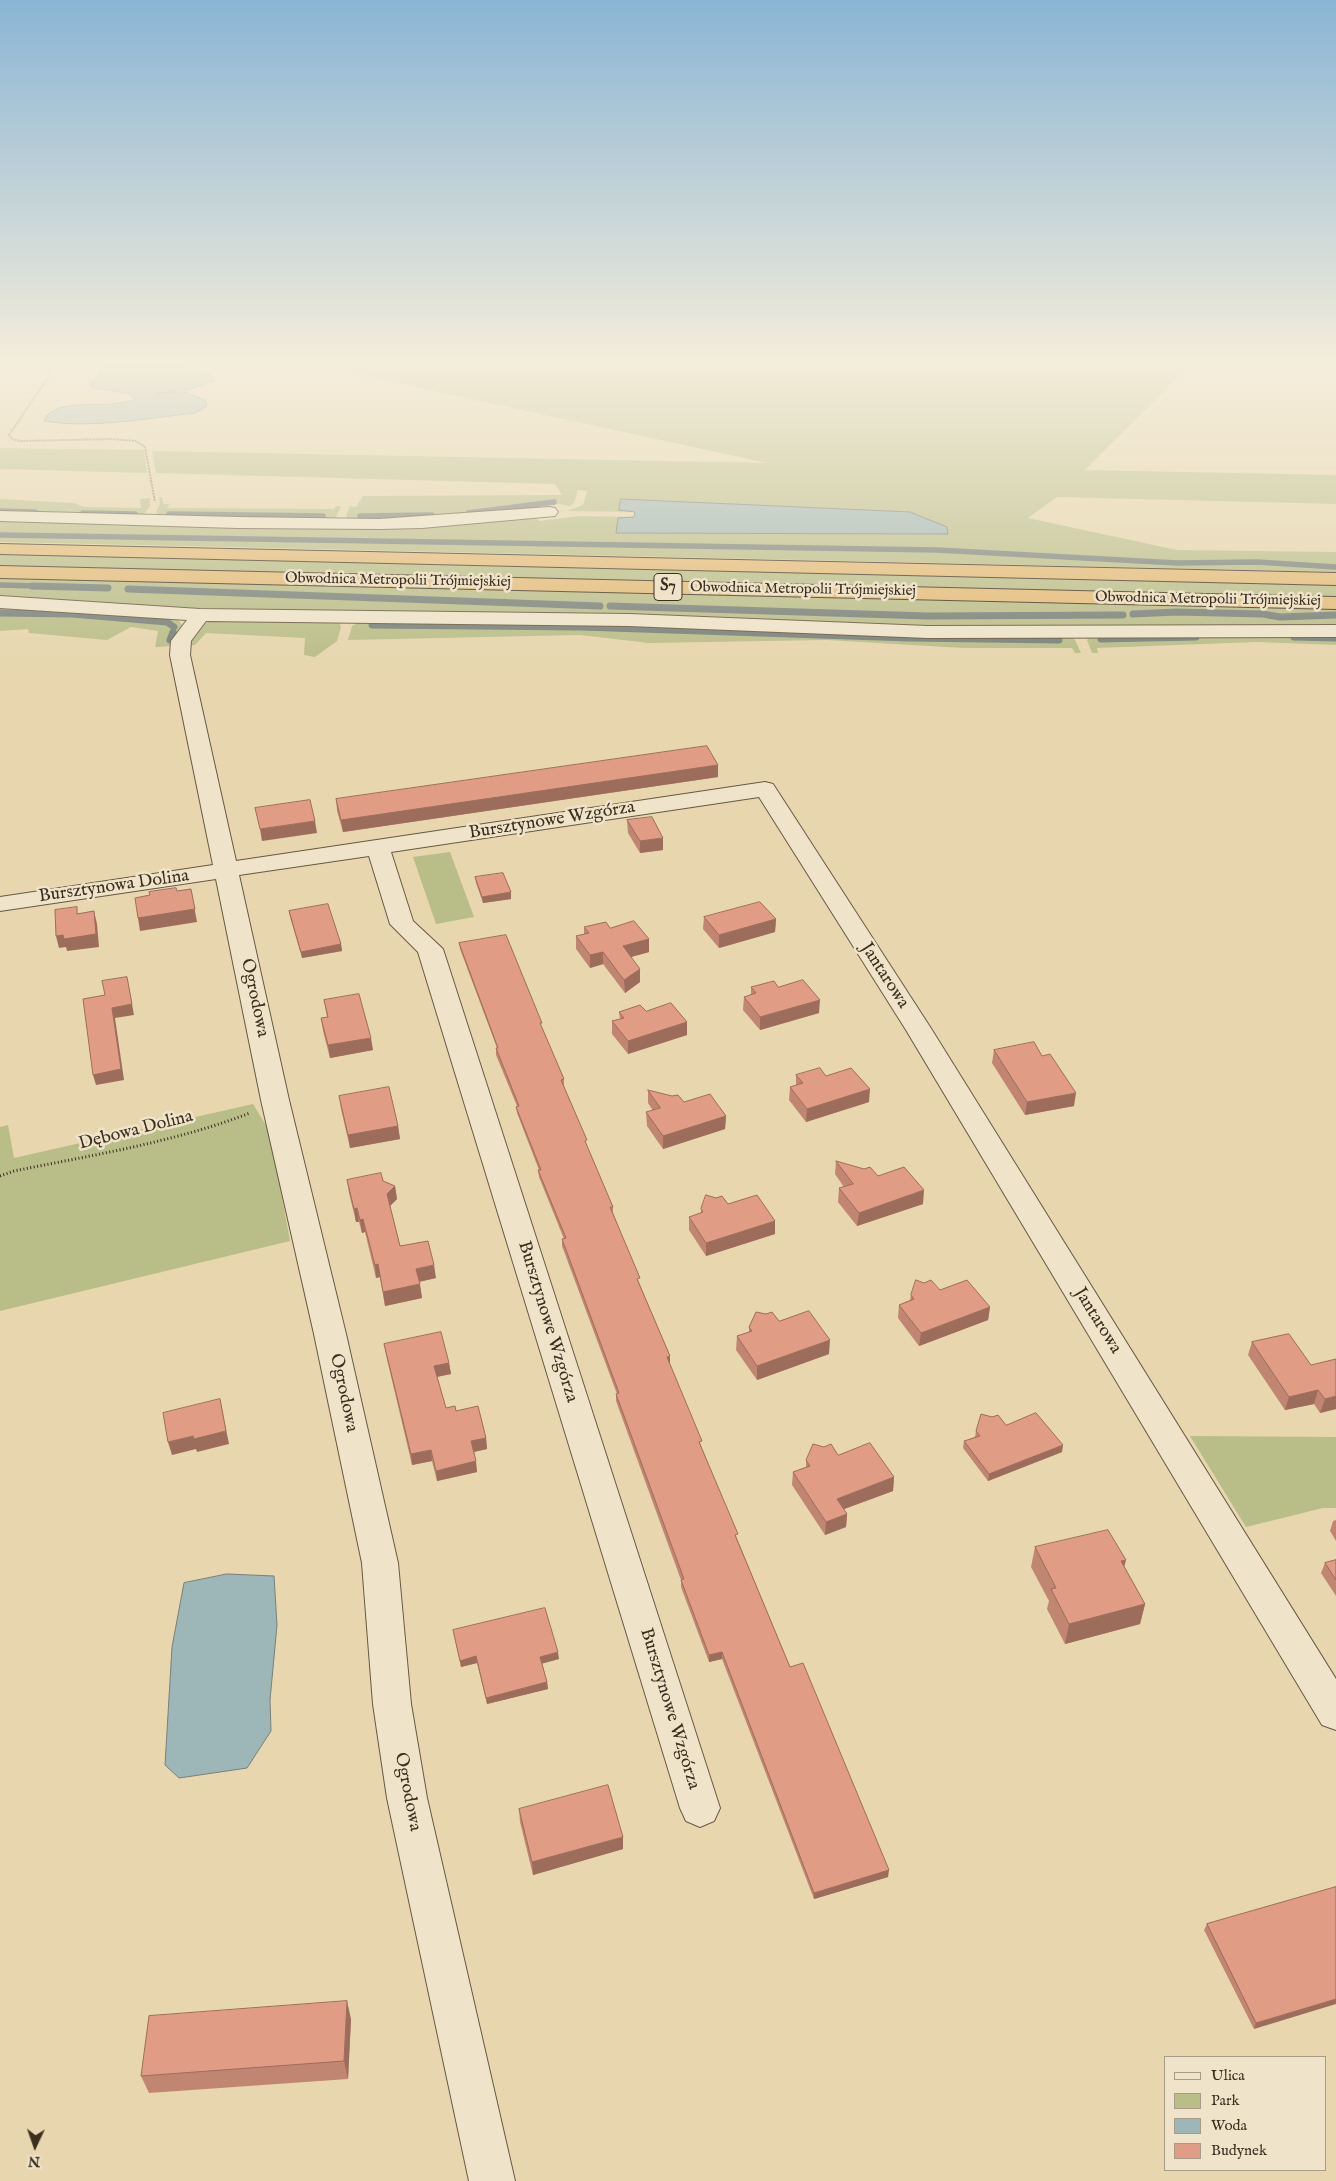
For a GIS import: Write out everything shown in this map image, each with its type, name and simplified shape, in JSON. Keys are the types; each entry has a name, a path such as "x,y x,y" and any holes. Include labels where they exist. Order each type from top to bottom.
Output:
{"highway":[{"name":"Obwodnica Metropolii Trójmiejskiej","path":"0,549 1336,579"},
{"name":"Obwodnica Metropolii Trójmiejskiej","path":"0,572 1336,603"}],"street":[{"path":"0,516 380,524 462,521 517,513 549,512"},
{"path":"0,602 200,615 629,620 967,632 1336,631"},
{"name":"Ogrodowa","path":"200,615 182,641 180,655 275,1100 330,1334 380,1563 392,1704 407,1798 492,2181"},
{"name":"Bursztynowe Wzgórza","path":"227,871 765,789 855,931"},
{"name":"Bursztynowe Wzgórza","path":"378,848 402,924 430,949 700,1808"},
{"name":"Bursztynowa Dolina","path":"0,904 227,871"},
{"name":"Jantarowa","path":"855,931 924,1038 1336,1713"}],"path":[{"path":"149,468 155,498 154,507"},
{"name":"Dębowa Dolina","path":"0,1176 14,1171 127,1148 224,1122 245,1116 275,1100"}],"green space":[{"path":"146,468 147,473 0,469"},
{"path":"155,468 1087,468 1085,470 1336,475 1336,504 1057,497 1028,518 1177,550 1336,552 1336,572 0,542 0,519 359,527 534,517 539,521 579,516 635,517 616,533 948,534 910,512 621,500 620,510 635,512 567,511 583,505 587,491 578,490 574,503 570,506 559,504 439,519 348,519 346,516 350,506 356,507 363,496 562,495 555,484 156,473"},
{"path":"159,497 162,497 163,504 169,504 167,508 334,509 336,506 341,506 336,517 330,520 160,516 156,512 160,504"},
{"path":"150,498 150,506 145,513 139,515 0,513 0,499 74,503 85,507 141,508 140,499"},
{"path":"0,553 1336,584 1336,597 0,566"},
{"path":"0,578 1336,610 1336,628 1017,629 250,612 0,598"},
{"path":"0,605 171,618 178,620 184,627 175,646 155,647 158,631 131,627 107,640 29,633 28,629 0,631"},
{"path":"212,621 339,622 341,627 337,641 315,657 304,655 305,638 206,633 195,645 185,646 201,625"},
{"path":"359,622 604,623 1069,636 1075,640 1081,653 1075,653 1072,648 963,648 827,640 649,643 580,635 348,640 352,626"},
{"path":"1336,635 1336,645 1257,642 1097,648 1098,653 1092,653 1087,640 1091,636"},
{"path":"450,852 474,917 436,924 413,857"},
{"path":"253,1104 270,1132 290,1241 0,1311 0,1127 8,1125 14,1158"},
{"path":"1190,1436 1336,1437 1336,1508 1323,1508 1246,1527"}],"water":[{"path":"621,499 910,512 947,527 948,534 616,533 618,518 634,517 635,512 619,510"},
{"path":"227,1574 274,1576 277,1625 270,1700 271,1731 247,1768 179,1778 165,1765 172,1647 184,1583"}],"building":[{"path":"707,746 718,765 341,820 336,799"},
{"path":"310,800 315,821 260,829 255,808"},
{"path":"652,817 663,838 640,841 627,820"},
{"path":"503,873 511,892 482,897 475,877"},
{"path":"176,888 177,891 191,889 195,909 138,918 135,898 150,895 149,892"},
{"path":"760,902 776,919 719,935 704,917"},
{"path":"328,904 341,944 301,952 289,911"},
{"path":"77,907 77,914 94,911 96,934 64,939 63,935 56,936 55,910"},
{"path":"634,921 649,939 623,946 640,969 624,980 603,952 590,955 576,936 589,933 584,927 606,922 610,928"},
{"path":"506,935 564,1079 561,1080 613,1207 610,1207 640,1278 637,1279 670,1356 667,1357 702,1441 699,1442 738,1534 735,1535 790,1667 803,1663 889,1870 814,1893 722,1652 709,1655 681,1580 684,1579 616,1394 619,1393 562,1239 566,1238 538,1170 541,1170 516,1107 519,1106 496,1048 498,1048 459,943"},
{"path":"127,977 132,1004 112,1008 121,1069 93,1075 83,999 105,995 102,981"},
{"path":"803,980 820,1000 760,1017 744,997 756,993 751,987 774,981 778,987"},
{"path":"359,994 371,1038 328,1045 321,1018 328,1017 324,1000"},
{"path":"671,1003 687,1022 628,1041 612,1021 624,1018 619,1012 640,1005 646,1011"},
{"path":"1034,1042 1042,1056 1050,1054 1076,1093 1027,1102 994,1050"},
{"path":"820,1068 826,1076 851,1068 870,1089 807,1109 790,1087 803,1083 796,1075"},
{"path":"389,1087 398,1126 348,1135 339,1096"},
{"path":"648,1090 672,1096 678,1095 684,1102 710,1094 726,1116 663,1136 646,1112 660,1108"},
{"path":"836,1161 864,1169 870,1167 878,1176 904,1167 924,1190 859,1213 839,1188 853,1184"},
{"path":"381,1173 383,1181 395,1186 387,1194 400,1246 428,1241 434,1265 416,1269 420,1284 383,1292 378,1264 375,1265 363,1219 360,1220 357,1208 354,1209 347,1180"},
{"path":"706,1195 716,1198 722,1196 728,1204 757,1195 775,1221 706,1243 689,1217 703,1212 701,1209"},
{"path":"916,1280 924,1283 931,1280 940,1290 967,1280 990,1307 921,1333 899,1305 914,1299 911,1295"},
{"path":"809,1311 830,1340 757,1366 737,1336 752,1331 749,1327 756,1312 766,1314 772,1312 779,1321"},
{"path":"441,1332 449,1363 434,1366 446,1408 455,1406 456,1411 478,1406 486,1438 471,1441 476,1461 436,1471 431,1450 411,1454 384,1344"},
{"path":"1289,1334 1311,1365 1336,1359 1336,1396 1325,1399 1318,1390 1289,1397 1252,1342"},
{"path":"220,1399 226,1431 194,1439 193,1436 168,1442 163,1413"},
{"path":"1036,1413 1063,1445 989,1474 964,1441 980,1436 976,1431 981,1414 992,1417 998,1415 1006,1425"},
{"path":"870,1443 894,1477 837,1499 847,1514 826,1522 793,1472 810,1466 806,1460 813,1444 824,1447 831,1444 838,1455"},
{"path":"1108,1530 1126,1560 1121,1561 1145,1604 1069,1624 1051,1589 1056,1588 1035,1547"},
{"path":"1336,1560 1336,1580 1325,1563"},
{"path":"545,1608 558,1652 540,1657 547,1682 486,1698 476,1656 460,1661 453,1630"},
{"path":"608,1785 623,1837 532,1862 519,1809"},
{"path":"1336,1887 1336,1999 1256,2023 1207,1924"},
{"path":"347,2001 344,2061 141,2076 149,2016"}],"waterway":[{"path":"468,513 554,502"},
{"path":"0,511 35,512"},
{"path":"83,513 135,514"},
{"path":"169,514 323,516"},
{"path":"360,516 432,515"},
{"path":"0,535 937,550 1177,563 1257,562 1336,567"},
{"path":"0,585 77,587"},
{"path":"32,586 108,588"},
{"path":"128,589 600,606"},
{"path":"610,606 927,616 1123,615"},
{"path":"1133,614 1176,612 1263,614 1280,617 1336,615"},
{"path":"0,613 72,614 167,622 174,627"},
{"path":"372,625 582,627 909,638 1059,640"},
{"path":"170,640 173,632"},
{"path":"1101,639 1196,637"},
{"path":"1294,637 1336,638"}]}
